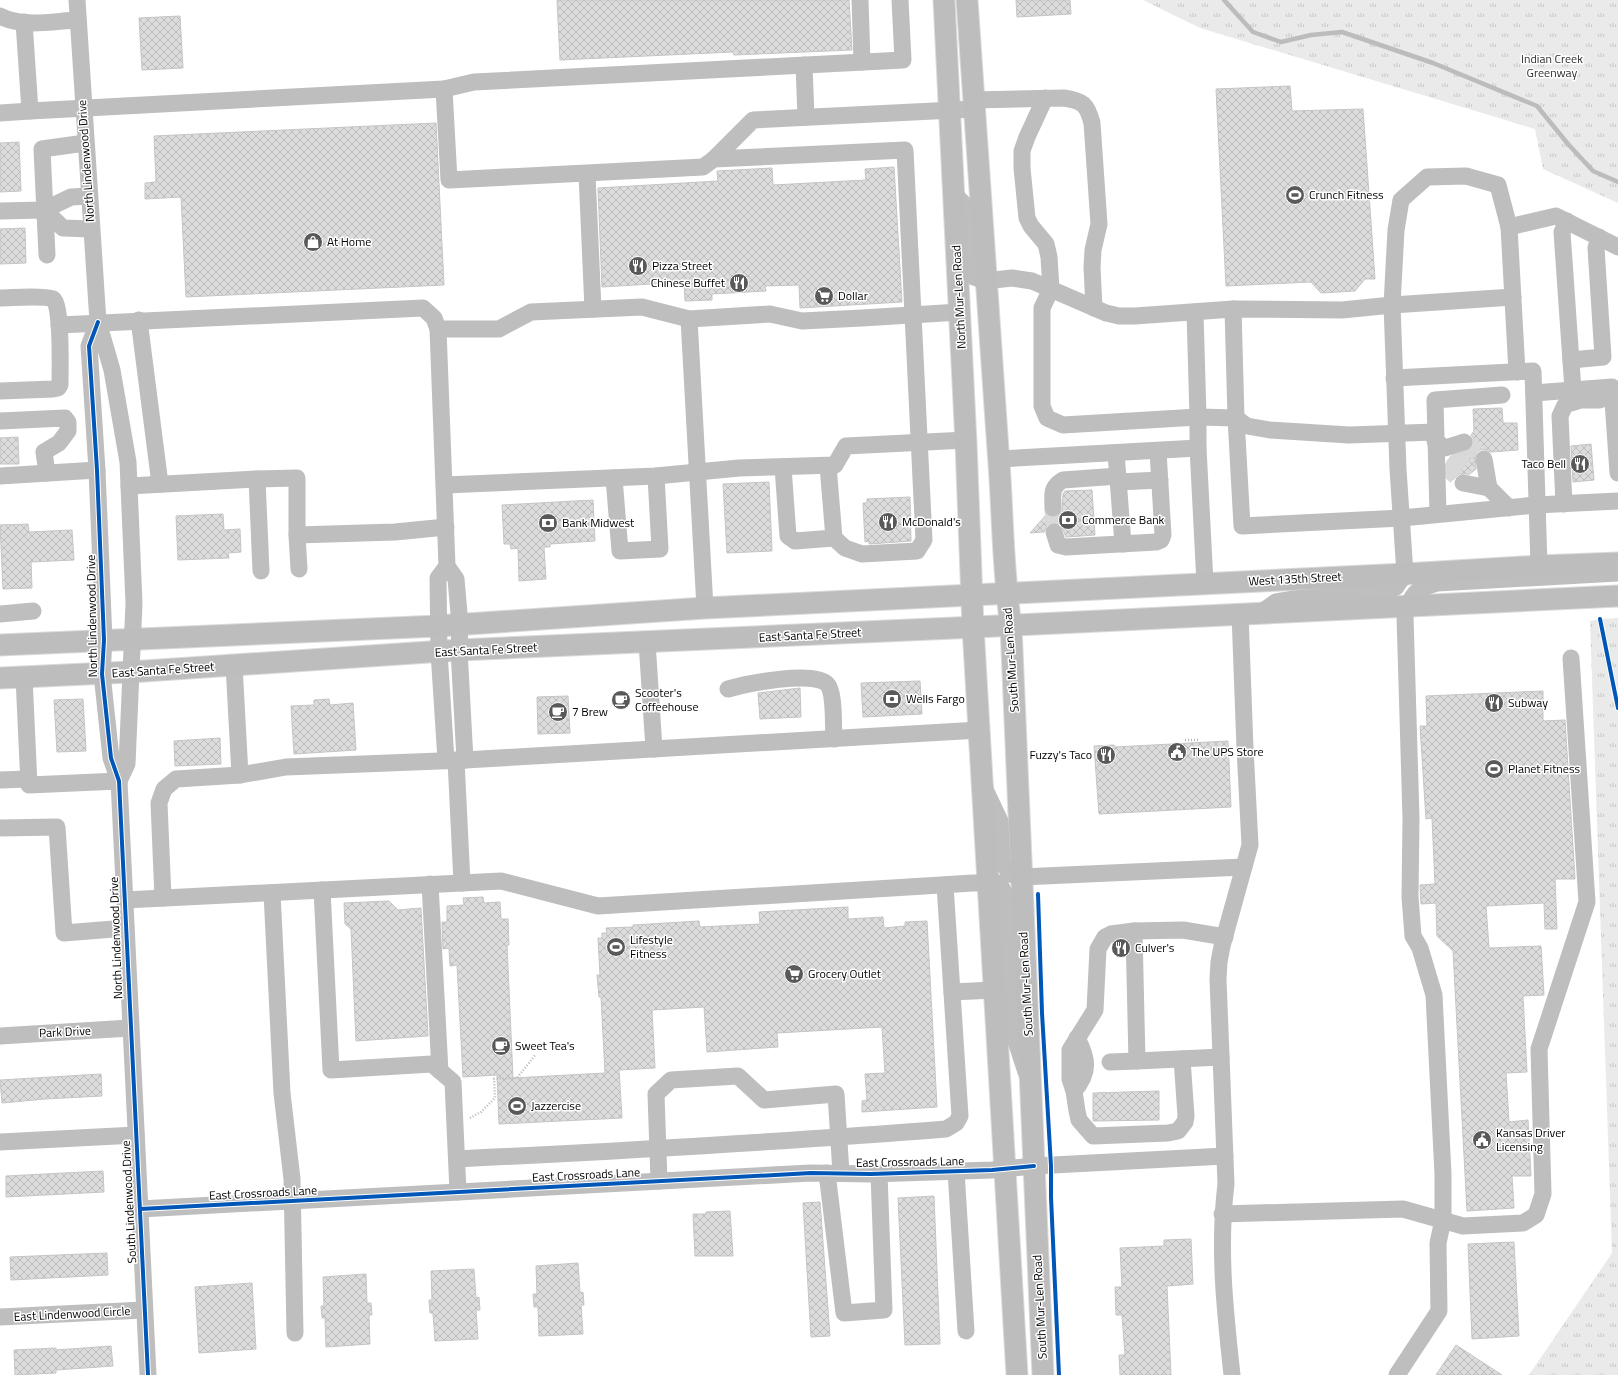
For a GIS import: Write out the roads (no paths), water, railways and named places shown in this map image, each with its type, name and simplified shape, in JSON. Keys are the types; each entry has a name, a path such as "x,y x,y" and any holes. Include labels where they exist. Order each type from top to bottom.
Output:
{"main road":[{"name":"North Mur-Len Road","path":"944,0 966,440 971,595"},
{"path":"967,0 985,281 999,459 1006,593"},
{"name":"West 135th Street","path":"971,595 1618,563"},
{"name":"South Mur-Len Road","path":"1006,593 1011,626 1043,1375"},
{"path":"0,645 460,625 705,608 971,595 1017,1375"},
{"path":"973,627 1618,596"},
{"name":"East Santa Fe Street","path":"0,678 102,674 449,651 973,627"}],"street":[{"name":"North Lindenwood Drive","path":"77,0 85,143 98,322 112,370 128,462 134,604 127,764 119,781"},
{"path":"860,0 862,62"},
{"path":"0,113 444,89 474,82 902,60 900,0"},
{"path":"0,16 12,21 24,22 78,20"},
{"path":"24,22 30,111"},
{"path":"804,65 806,117"},
{"path":"444,89 449,180 704,167 753,120 950,110 974,105 1046,98 1078,100 1088,110 1092,123 1099,224 1093,250 1092,267 1094,308"},
{"path":"1046,98 1027,137 1022,151 1022,168 1028,218 1031,226 1046,244 1048,257 1051,289 1042,308 1042,406 1047,418 1063,425 1198,417 1236,418 1247,426 1270,430 1349,435 1397,433 1442,448 1464,442"},
{"path":"47,255 42,148 85,143"},
{"path":"714,159 905,150 924,540 917,551 862,554 845,548 834,538 828,466"},
{"path":"587,174 593,309"},
{"path":"1232,1375 1223,1294 1222,1214 1226,1184 1218,979 1219,962 1250,845 1245,748 1250,614 1276,602 1294,599 1385,592 1396,587 1405,574 1398,469 1392,305 1396,230 1401,200 1428,177 1466,176 1498,185 1509,227 1518,372"},
{"path":"954,194 964,204 966,209 970,273 978,280 985,281 1012,278 1032,281 1106,313 1119,316 1233,309 1342,310 1513,297"},
{"path":"0,211 44,210 71,197 89,196"},
{"path":"44,210 63,228 91,229"},
{"path":"1509,227 1556,216 1618,246"},
{"path":"1567,221 1562,232 1573,390"},
{"path":"1571,360 1603,357 1596,248 1599,237"},
{"path":"0,298 45,297 54,299 59,313 60,385 58,388 53,390 0,391"},
{"path":"438,329 499,329 531,312 642,307 689,319 770,314 802,321 960,312"},
{"path":"59,325 139,320 423,308 434,318 438,329 448,566 456,579 460,625 449,651"},
{"path":"1233,309 1236,418 1242,526 1402,518 1536,505 1618,501"},
{"path":"1195,312 1198,448 1205,584"},
{"path":"689,319 705,608"},
{"path":"139,320 160,484"},
{"name":"North Lindenwood Drive","path":"98,322 89,346 97,470 104,640 102,674 111,758 119,781 130,1028"},
{"path":"1394,378 1533,371 1539,566"},
{"path":"1534,393 1612,387 1618,473"},
{"path":"1438,514 1442,448 1435,400 1502,396"},
{"path":"1564,504 1560,416 1565,405 1582,400 1612,399"},
{"path":"0,421 66,418 68,422 68,431 59,443 44,452 46,473"},
{"path":"445,485 656,476 783,467 828,466 835,465 846,446 966,440"},
{"path":"999,459 1198,448"},
{"path":"1054,532 1058,545 1066,547 1156,542 1161,540 1163,535 1158,451"},
{"path":"1116,453 1123,544"},
{"path":"1484,459 1489,488"},
{"path":"783,467 788,536 795,541 834,538"},
{"path":"0,476 97,470"},
{"path":"614,478 620,551 660,549 656,476"},
{"path":"128,486 297,478 300,570"},
{"path":"1467,478 1489,488 1509,508"},
{"path":"257,479 261,571"},
{"path":"1053,508 1052,491 1056,484 1063,480 1160,480"},
{"path":"298,535 395,532 446,527"},
{"path":"448,566 438,578 438,626 449,651 462,883"},
{"path":"1397,1375 1440,1311 1438,1242 1443,1220 1443,1174 1434,995 1420,948 1413,936 1410,897 1411,818 1405,616 1407,606 1414,593 1424,587 1437,583 1618,573"},
{"path":"0,614 33,611"},
{"path":"647,642 654,749"},
{"path":"1222,1214 1403,1209 1463,1226 1523,1223 1536,1215 1543,1194 1539,1049 1586,902 1571,658"},
{"path":"234,665 240,775"},
{"path":"24,677 29,785 119,781"},
{"path":"728,689 766,681 819,679 827,684 831,691 834,739"},
{"path":"162,898 159,803 164,788 176,779 240,775 286,767 456,760 979,730"},
{"path":"0,780 29,779"},
{"path":"982,782 1000,821 1002,862 1010,874 1021,877 1244,867"},
{"path":"0,828 57,827 64,932 126,928"},
{"path":"125,900 501,881 598,906 988,882 1000,883 1004,894 1013,1032 1030,1086"},
{"path":"430,884 440,1071"},
{"path":"457,1159 658,1150 946,1129 956,1123 960,1116 945,885"},
{"path":"322,890 331,1070 432,1064 453,1082 458,1192"},
{"path":"272,893 282,1093 290,1158 295,1332"},
{"path":"1182,1059 1186,1116 1185,1122 1178,1131 1168,1133 1093,1136 1079,1120 1070,1078 1070,1050 1095,1010 1098,949 1106,937 1111,934 1134,931 1183,930 1225,937"},
{"path":"1134,931 1137,1061"},
{"path":"952,992 994,990"},
{"name":"Park Drive","path":"0,1036 130,1028"},
{"name":"South Lindenwood Drive","path":"130,1028 148,1375"},
{"path":"1110,1062 1221,1057"},
{"path":"659,1181 656,1094 671,1080 738,1076 764,1100 836,1094 839,1138 834,1173 844,1313 884,1310 879,1174"},
{"path":"0,1142 136,1135"},
{"name":"East Crossroads Lane","path":"140,1209 659,1181 834,1173 879,1174 1004,1169 1034,1166 1225,1156"},
{"path":"956,1171 966,1331"},
{"name":"East Lindenwood Circle","path":"0,1317 144,1310"}],"waterway":[{"path":"1224,0 1253,32 1281,42 1311,35 1342,32 1433,63 1537,106 1568,144 1593,171 1618,182"}],"tunnel":[{"path":"1464,442 1484,459"},
{"path":"1452,455 1471,473"},
{"path":"1444,465 1463,483"},
{"path":"1053,508 1054,532"}],"place":[{"name":"Crunch Fitness","path":"1295,195"},
{"name":"At Home","path":"313,242"},
{"name":"Pizza Street","path":"638,266"},
{"name":"Chinese Buffet","path":"739,283"},
{"name":"Dollar","path":"824,296"},
{"name":"Taco Bell","path":"1580,464"},
{"name":"Commerce Bank","path":"1068,520"},
{"name":"McDonald's","path":"888,522"},
{"name":"Bank Midwest","path":"548,523"},
{"name":"Wells Fargo","path":"892,699"},
{"name":"Scooter's Coffeehouse","path":"621,700"},
{"name":"Subway","path":"1494,703"},
{"name":"7 Brew","path":"558,712"},
{"name":"The UPS Store","path":"1177,752"},
{"name":"Fuzzy's Taco","path":"1106,755"},
{"name":"Planet Fitness","path":"1494,769"},
{"name":"Lifestyle Fitness","path":"616,947"},
{"name":"Culver's","path":"1121,948"},
{"name":"Grocery Outlet","path":"794,974"},
{"name":"Sweet Tea's","path":"501,1046"},
{"name":"Jazzercise","path":"517,1106"},
{"name":"Kansas Driver Licensing","path":"1482,1140"}],"park label":[{"name":"Indian Creek Greenway","path":"1552,66"}]}
